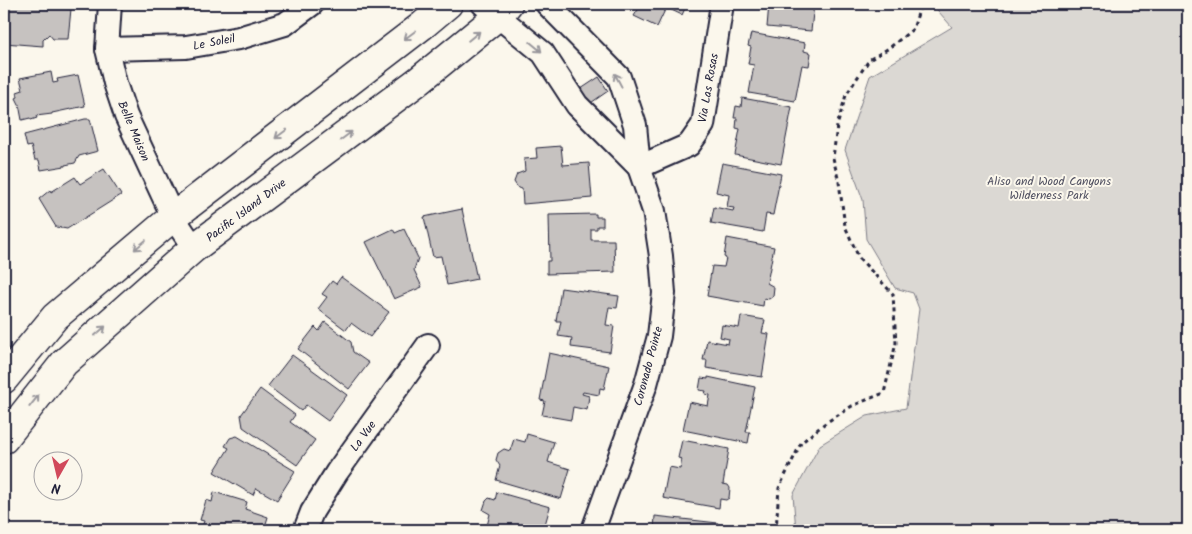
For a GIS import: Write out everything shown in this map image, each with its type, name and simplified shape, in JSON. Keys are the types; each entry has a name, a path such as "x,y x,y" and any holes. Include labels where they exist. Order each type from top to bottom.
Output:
{"main road":[{"path":"4,378 55,317 173,217 424,25 448,4"},
{"name":"Pacific Island Drive","path":"4,439 64,363 194,248 417,82 496,8"}],"street":[{"name":"Belle Maison","path":"110,4 107,49 115,83 126,116 173,217 194,248"},
{"name":"Le Soleil","path":"107,49 186,47 239,38 285,24 312,4"},
{"name":"Coronado Pointe","path":"547,4 618,77 635,125 639,167 654,211 662,256 664,293 659,336 646,384 593,530"},
{"name":"Via Las Rosas","path":"639,167 689,145 703,125 722,4"},
{"name":"Coronado Pointe","path":"496,8 543,53 577,106 639,167"},
{"name":"La Vue","path":"305,530 312,512 337,472 428,345"}],"path":[{"path":"776,530 779,488 801,443 824,424 852,406 884,393 896,343 893,294 859,258 845,226 839,182 833,158 838,126 846,95 869,60 889,48 913,29 921,4"}],"green space":[{"name":"Aliso and Wood Canyons Wilderness Park","path":"932,4 1188,4 1188,530 796,530 793,495 820,445 867,416 906,408 919,309 913,293 895,288 866,239 863,200 845,150 870,76 952,27"}],"building":[{"path":"10,4 71,9 68,39 53,39 49,34 43,40 43,46 4,43 4,11"},
{"path":"630,4 687,4 682,15 661,5 660,8 665,10 657,27 634,16 639,8"},
{"path":"769,4 814,4 811,31 767,27"},
{"path":"751,33 805,43 804,51 811,53 809,66 802,65 795,101 749,93 754,65 748,64 751,47 748,46"},
{"path":"51,72 53,83 58,82 57,79 78,75 85,106 36,116 37,118 31,120 30,118 22,120 16,98 18,97 17,92 23,90 20,78"},
{"path":"599,77 608,91 585,107 575,93"},
{"path":"742,98 792,107 781,164 735,155 740,129 736,128 737,118 734,118 736,106 741,107"},
{"path":"90,119 98,151 79,156 75,163 41,170 39,160 35,160 31,146 27,147 24,135"},
{"path":"561,146 563,165 589,163 592,198 523,204 522,189 518,188 514,182 517,174 525,171 524,159 537,158 536,148"},
{"path":"722,163 781,174 773,215 766,214 763,232 711,223 714,207 733,211 734,208 727,207 729,195 716,192"},
{"path":"104,169 121,195 67,229 56,227 39,199 50,190 51,192 75,177 80,184"},
{"path":"462,209 477,279 447,285 441,256 433,257 424,217"},
{"path":"596,214 596,217 603,217 603,226 591,229 591,240 614,240 615,272 547,274 547,261 550,261 549,215"},
{"path":"393,229 395,233 404,229 418,258 414,270 422,287 394,299 366,242"},
{"path":"727,238 774,247 767,283 774,287 773,296 769,299 764,298 763,306 707,296 712,266 724,267"},
{"path":"341,277 389,312 370,337 351,323 346,330 318,309 327,297 322,294 332,281 336,284"},
{"path":"561,288 619,296 617,308 609,307 606,325 614,326 610,352 571,347 572,338 558,336 561,321 556,321"},
{"path":"741,316 765,320 762,333 769,334 762,377 706,368 707,360 703,360 707,340 728,344 729,339 720,337 722,325 739,328"},
{"path":"325,322 351,342 353,352 369,363 349,389 298,349 315,327 319,331"},
{"path":"549,353 609,366 604,389 600,388 599,395 583,392 582,394 589,396 587,410 573,407 571,420 542,415 545,401 540,400"},
{"path":"292,355 347,395 328,421 306,405 301,411 268,386"},
{"path":"708,377 755,387 746,432 750,432 748,443 683,430 689,402 708,406 710,395 705,394 706,391 699,390 701,378 708,379"},
{"path":"260,389 295,415 290,422 315,440 297,465 243,427 241,415"},
{"path":"527,434 554,442 548,462 570,469 561,499 496,480 500,466 496,460 498,453 504,449 510,451 514,439 525,442"},
{"path":"237,436 295,471 277,500 256,488 253,495 214,472 229,448 225,446 230,438"},
{"path":"682,440 729,449 723,484 728,485 730,488 729,498 726,500 720,499 719,508 663,498 669,467 680,469 682,459 678,458"},
{"path":"214,492 247,502 245,509 268,517 264,530 201,530 204,521 200,520 206,500 212,502"},
{"path":"497,492 550,507 544,528 540,526 539,530 486,530 490,514 483,510 489,498 495,500"},
{"path":"655,516 718,523 717,530 654,530"}]}
